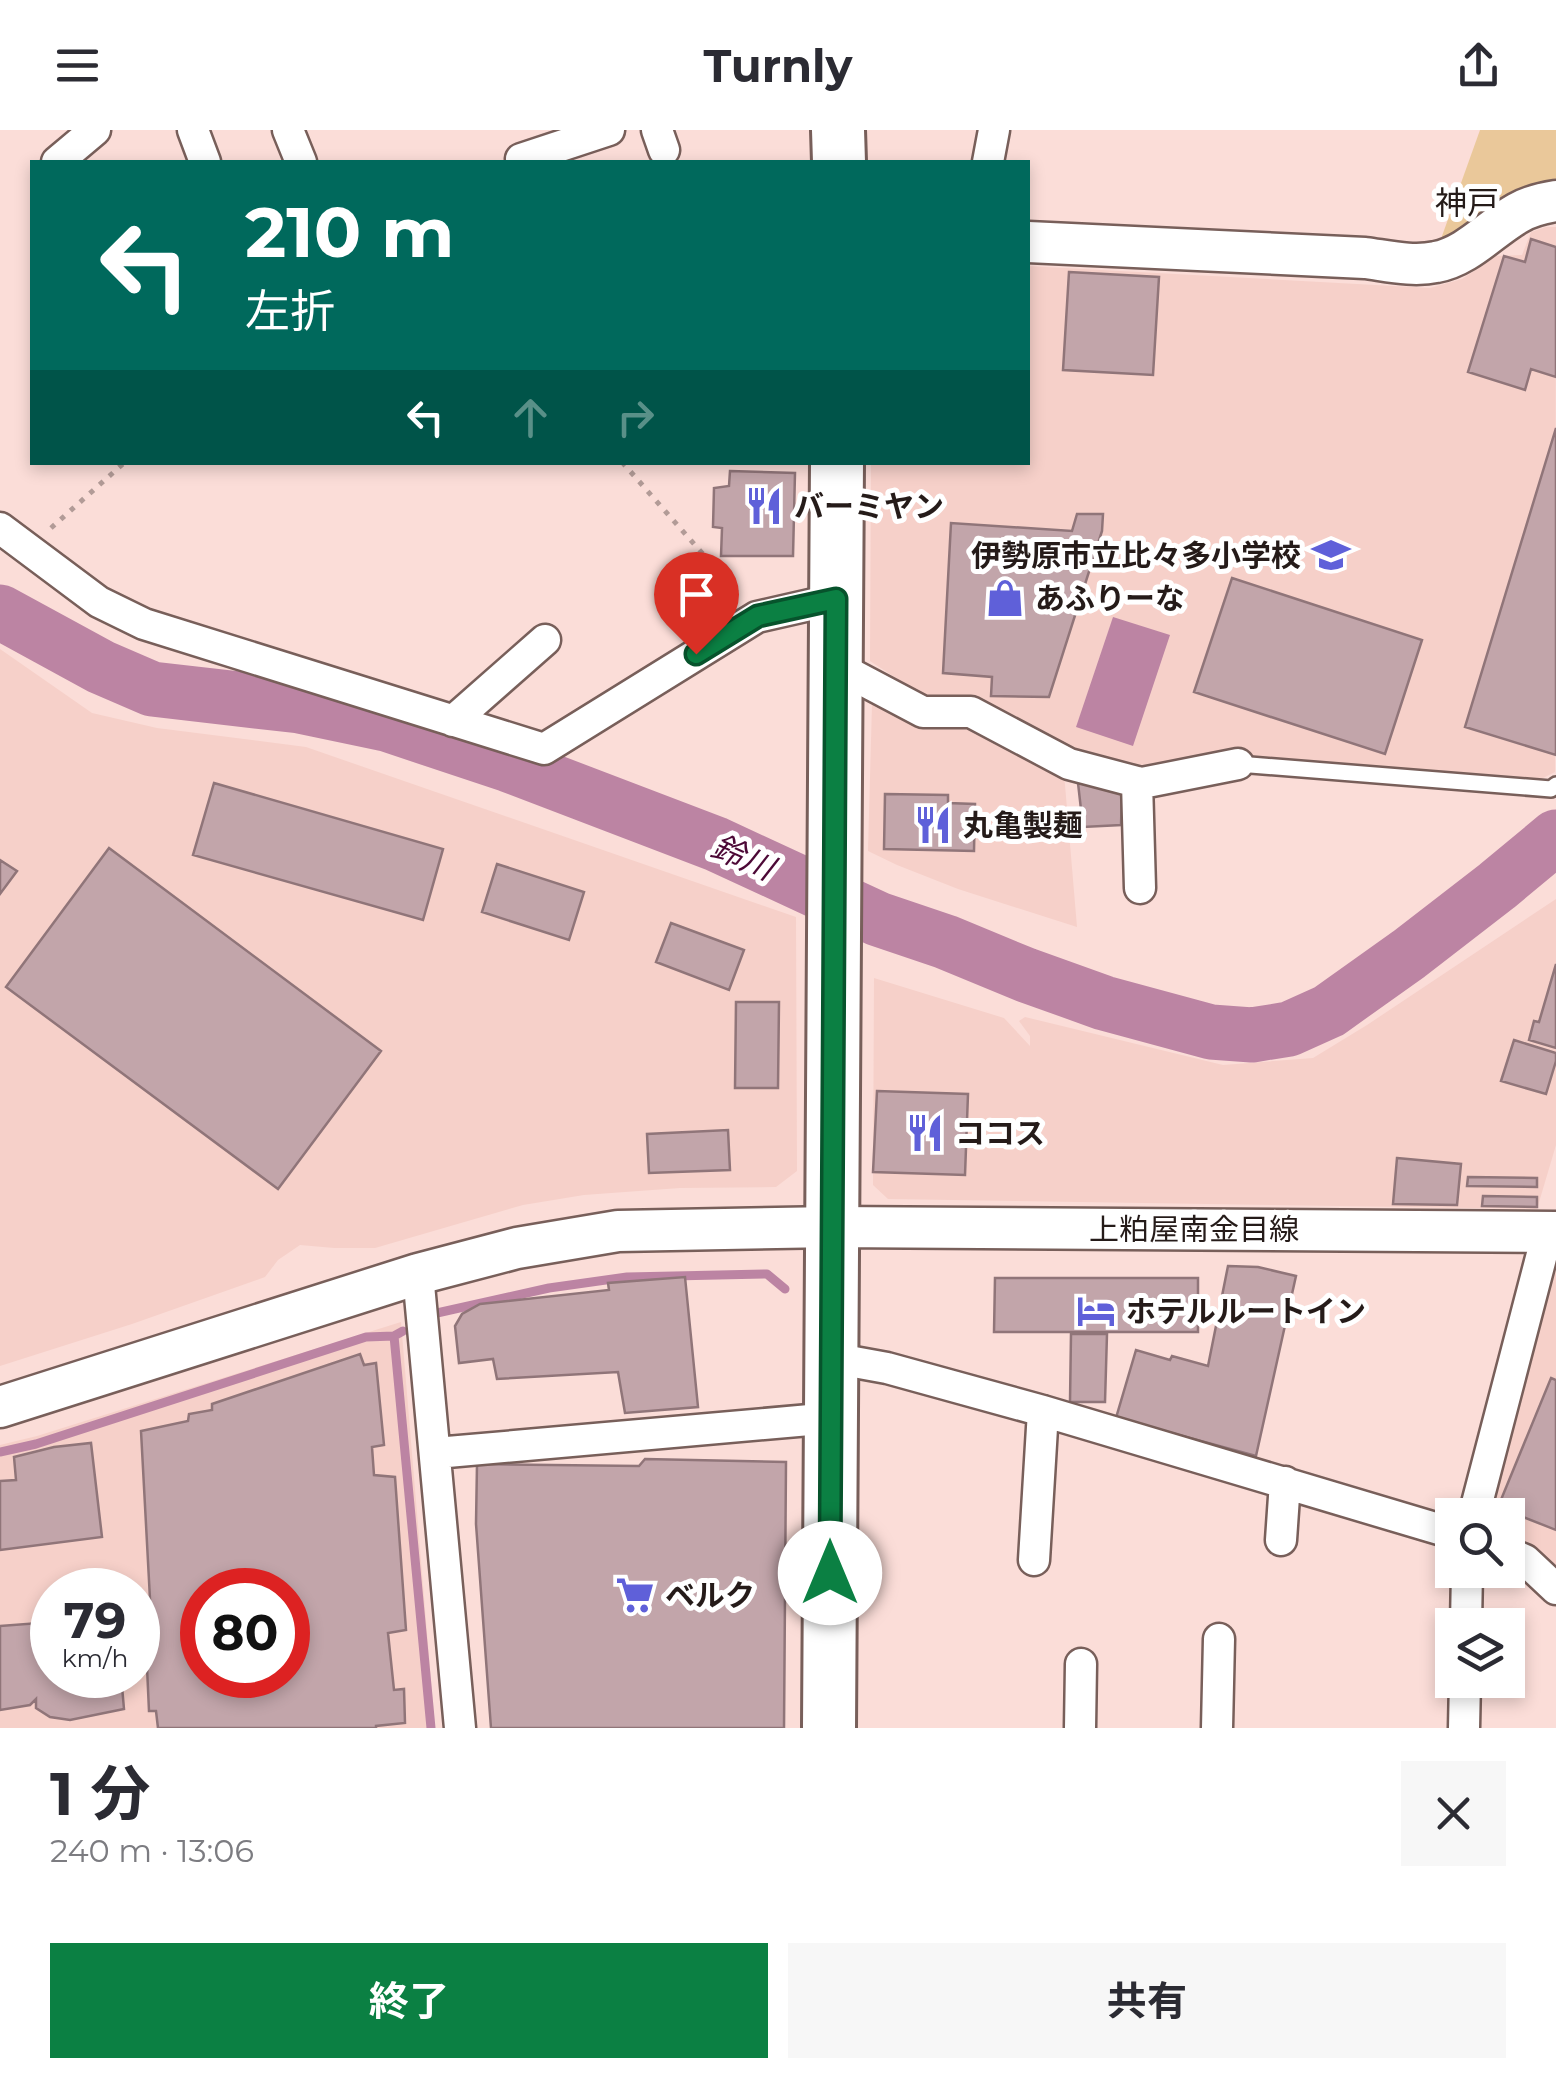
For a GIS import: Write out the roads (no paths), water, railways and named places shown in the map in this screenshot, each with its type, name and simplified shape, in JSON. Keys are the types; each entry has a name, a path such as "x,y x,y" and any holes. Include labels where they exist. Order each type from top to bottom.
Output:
{"highway":[{"path":"838,130 839,160"},
{"path":"829,1728 838,465"}],"street":[{"path":"60,160 95,130"},
{"path":"193,130 204,160"},
{"path":"519,150 609,130"},
{"path":"988,160 994,130"},
{"path":"1030,242 1422,264 1455,255 1520,212 1556,202"},
{"path":"0,528 99,602 144,624 544,749 758,616 836,599"},
{"path":"453,721 545,640"},
{"path":"836,666 923,712 970,712 1069,764 1136,782 1238,764"},
{"path":"1136,782 1140,888"},
{"path":"1479,1498 1553,1223"},
{"name":"上粕屋南金目線","path":"0,1406 418,1274 517,1248 618,1231 1553,1223"},
{"path":"418,1274 460,1728"},
{"path":"832,1358 887,1368 1043,1411 1435,1528"},
{"path":"1034,1560 1043,1411"},
{"path":"436,1453 832,1418"},
{"path":"1281,1540 1285,1482"},
{"path":"1525,1560 1556,1589"},
{"path":"1217,1728 1219,1639"},
{"path":"1080,1728 1081,1664"},
{"path":"1464,1728 1465,1698"}],"lane":[{"path":"1238,764 1551,789 1556,785"}],"waterway":[{"name":"鈴川","path":"0,612 101,667 152,689 300,706 386,724 509,765 716,844 878,919 1026,975 1104,1003 1211,1032 1252,1035 1289,1029 1329,1011 1409,954 1556,837"},
{"path":"437,1313 549,1288 627,1277 767,1274 785,1289"},
{"path":"0,1452 36,1444 366,1337 394,1336 403,1331"},
{"path":"394,1336 431,1728"}],"place":[{"name":"バーミヤン","path":"764,506"},
{"name":"伊勢原市立比々多小学校","path":"1331,555"},
{"name":"あふりーな","path":"1005,598"},
{"name":"丸亀製麺","path":"933,825"},
{"name":"ココス","path":"925,1133"},
{"name":"ホテルルートイン","path":"1096,1311"},
{"name":"ベルク","path":"635,1595"}],"district":[{"name":"神戸","path":"1467,202"}]}
